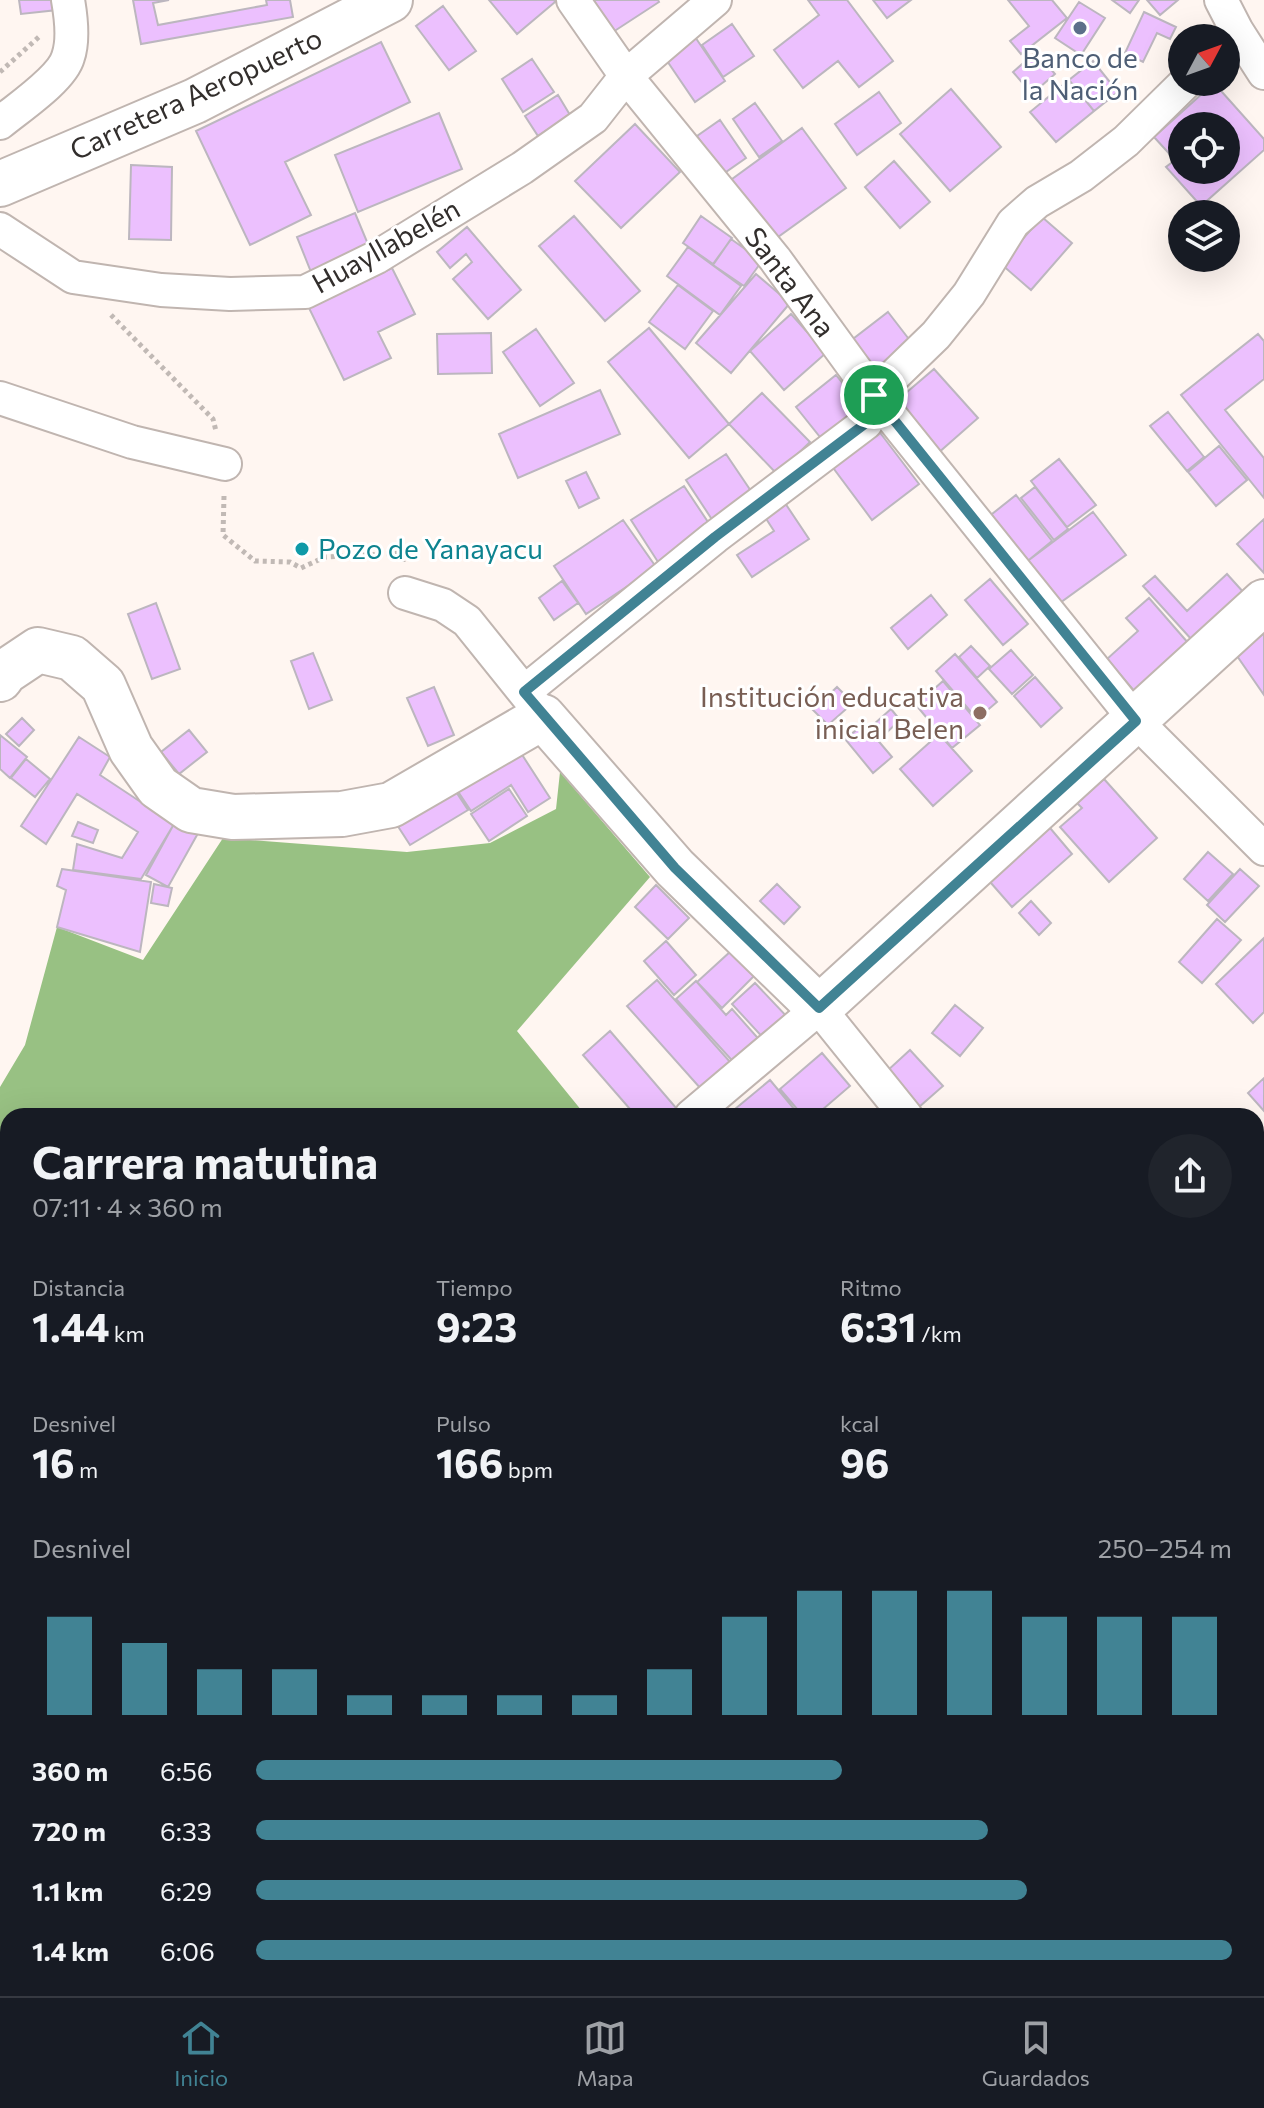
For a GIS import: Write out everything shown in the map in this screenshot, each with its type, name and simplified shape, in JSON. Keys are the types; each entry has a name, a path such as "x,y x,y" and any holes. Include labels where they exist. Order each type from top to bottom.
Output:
{"main road":[{"name":"Carretera Aeropuerto","path":"0,184 195,101 390,0"},
{"path":"0,679 5,672 38,650 72,658 103,685 131,749 158,787 191,810 233,817 342,814 391,805 534,704 675,868 819,1008 1264,602"}],"street":[{"name":"Santa Ana","path":"573,0 626,76 775,259 874,395 1136,721 1264,849"},
{"name":"Huayllabelén","path":"0,229 73,277 161,290 230,294 305,292 377,257 522,168 593,118 626,76 715,0"},
{"path":"1221,0 1228,24"},
{"path":"0,123 60,71 68,58 71,36 68,3"},
{"path":"1240,46 1264,73"},
{"path":"405,593 443,605 467,621 534,704 715,537 866,423 874,395 936,335 969,294 1013,223 1037,202 1081,176 1126,141 1172,96"},
{"path":"0,398 132,442 225,464"},
{"path":"700,1108 819,1008 900,1108"}],"path":[{"path":"0,72 32,44 68,3"}],"green space":[{"path":"560,772 650,877 517,1031 580,1108 0,1108 0,1087 25,1045 57,927 143,960 223,838 407,852 490,843 556,809"}],"building":[{"path":"19,0 56,0 57,10 21,14"},
{"path":"133,0 169,0 153,3 158,25 267,5 266,0 290,0 293,17 141,44"},
{"path":"489,0 554,0 555,2 517,34"},
{"path":"591,0 658,0 659,2 613,32"},
{"path":"808,0 847,0 893,61 859,87 838,61 803,88 774,50 819,15"},
{"path":"873,0 911,0 887,18"},
{"path":"1008,0 1052,0 1067,18 1021,54 1010,41 1029,26"},
{"path":"1112,0 1139,0 1130,13"},
{"path":"1147,0 1178,0 1160,15"},
{"name":"Banco de la Nación","path":"1079,2 1105,18 1081,55 1055,38"},
{"path":"443,6 476,51 449,70 416,26"},
{"path":"1144,12 1170,24 1168,38 1157,33 1143,62 1125,53"},
{"path":"732,24 754,56 723,77 702,45"},
{"path":"691,31 725,81 695,102 661,52"},
{"path":"381,42 410,102 285,162 311,215 250,245 196,131"},
{"path":"1036,52 1055,74 1032,94 1013,72"},
{"path":"532,59 554,92 523,112 502,79"},
{"path":"1093,61 1118,92 1094,111 1069,80"},
{"path":"1069,80 1094,111 1056,142 1030,112"},
{"path":"951,89 1001,147 950,191 900,134"},
{"path":"879,92 901,123 857,155 835,124"},
{"path":"558,95 570,115 538,136 525,116"},
{"path":"1200,96 1226,96 1240,112 1182,112"},
{"path":"755,103 782,141 759,157 733,119"},
{"path":"1240,112 1264,139 1264,150 1240,171"},
{"path":"439,113 462,169 358,212 335,155"},
{"path":"720,120 746,158 723,174 697,136"},
{"path":"635,124 680,172 621,228 575,181"},
{"path":"1168,124 1168,152 1154,137"},
{"path":"802,128 846,188 771,242 728,182"},
{"path":"894,161 930,202 900,228 865,187"},
{"path":"131,165 172,167 171,240 129,239"},
{"path":"1181,184 1226,184 1208,200 1196,200"},
{"path":"355,213 370,249 311,272 297,237"},
{"path":"574,216 640,291 605,321 539,246"},
{"path":"701,216 732,238 713,264 683,243"},
{"path":"1042,217 1072,243 1031,290 1001,264"},
{"path":"467,227 521,290 488,319 453,279 472,262 466,254 450,268 437,252"},
{"path":"731,239 762,261 744,286 713,265"},
{"path":"688,247 741,286 720,315 667,276"},
{"path":"392,268 415,314 378,332 391,358 344,380 309,308"},
{"path":"756,274 790,303 731,373 696,343"},
{"path":"678,285 713,311 685,349 649,322"},
{"path":"888,312 915,347 876,378 849,342"},
{"path":"791,314 826,353 784,390 750,351"},
{"path":"649,328 729,424 689,458 608,362"},
{"path":"536,329 574,383 540,406 503,352"},
{"path":"491,333 492,373 438,374 437,334"},
{"path":"1258,334 1264,341 1264,379 1225,410 1264,458 1264,498 1181,395"},
{"path":"934,369 978,418 937,454 893,404"},
{"path":"836,375 868,415 828,447 796,407"},
{"path":"600,390 620,434 518,478 499,434"},
{"path":"762,393 810,442 777,474 729,424"},
{"path":"1168,412 1204,457 1187,471 1150,426"},
{"path":"878,430 919,484 872,520 831,465"},
{"path":"1219,446 1247,480 1216,506 1188,472"},
{"path":"726,454 755,497 715,524 686,480"},
{"path":"1059,459 1096,505 1067,527 1031,481"},
{"path":"586,472 599,498 579,508 566,481"},
{"path":"684,486 712,528 658,562 631,520"},
{"path":"1035,487 1068,529 1054,540 1021,498"},
{"path":"1016,495 1052,541 1024,564 987,518"},
{"path":"783,500 809,539 752,577 737,555 774,531 763,514"},
{"path":"1093,512 1126,555 1057,605 1025,563"},
{"path":"1264,519 1264,573 1237,544"},
{"path":"623,520 656,567 586,614 554,566"},
{"path":"1227,574 1254,604 1202,651 1143,586 1155,576 1187,611"},
{"path":"990,579 1028,624 1003,645 965,600"},
{"path":"562,581 578,603 554,620 539,598"},
{"path":"931,595 947,615 908,649 891,628"},
{"path":"1149,598 1196,652 1141,699 1107,659 1138,631 1126,618"},
{"path":"156,603 180,669 152,679 128,614"},
{"path":"1264,633 1264,695 1235,653"},
{"path":"971,646 990,666 977,678 959,657"},
{"path":"1011,650 1033,675 1012,694 989,669"},
{"path":"313,653 332,700 309,709 291,661"},
{"path":"955,654 997,702 977,719 936,671"},
{"path":"1035,677 1062,708 1041,727 1014,696"},
{"path":"943,681 980,725 952,748 916,705"},
{"path":"434,687 454,735 428,746 407,698"},
{"path":"837,687 853,703 828,725 813,710"},
{"path":"891,709 900,720 884,735 874,724"},
{"path":"22,718 34,730 19,746 6,734"},
{"path":"864,724 892,757 873,773 845,739"},
{"path":"189,730 207,752 179,774 161,752"},
{"path":"939,734 972,771 933,806 900,769"},
{"path":"0,735 27,757 10,778 0,769"},
{"path":"79,737 110,757 100,775 174,824 141,879 73,870 77,844 122,858 138,832 77,794 46,844 21,826"},
{"path":"519,750 550,798 528,812 511,785 471,811 451,781"},
{"path":"26,759 50,779 35,797 11,778"},
{"path":"447,778 468,810 410,845 390,814"},
{"path":"1104,779 1157,838 1109,882 1060,827 1082,808 1077,803"},
{"path":"509,789 527,816 489,841 471,814"},
{"path":"78,822 98,830 93,843 72,836"},
{"path":"175,822 197,835 168,887 146,875"},
{"path":"1045,822 1072,854 1012,907 984,875"},
{"path":"1208,852 1233,874 1208,901 1184,879"},
{"path":"62,869 151,882 140,952 57,927 66,890 57,886"},
{"path":"1240,869 1259,886 1225,922 1207,905"},
{"path":"154,884 172,888 168,906 151,903"},
{"path":"777,884 800,907 784,924 760,901"},
{"path":"656,885 689,918 668,939 635,907"},
{"path":"1031,901 1051,923 1039,935 1019,913"},
{"path":"1217,919 1241,940 1202,983 1179,962"},
{"path":"1264,938 1264,1012 1253,1023 1216,984"},
{"path":"666,941 696,975 674,995 644,961"},
{"path":"731,951 754,976 722,1008 697,982"},
{"path":"657,980 739,1072 710,1099 627,1006"},
{"path":"696,981 726,1015 732,1009 764,1045 739,1068 676,999"},
{"path":"755,983 791,1021 768,1043 732,1004"},
{"path":"955,1005 983,1028 960,1056 932,1033"},
{"path":"610,1031 676,1108 629,1108 583,1055"},
{"path":"910,1050 943,1086 919,1107 887,1071"},
{"path":"822,1053 850,1086 824,1108 796,1108 780,1089"},
{"path":"1264,1078 1264,1108 1261,1108 1248,1093"},
{"path":"770,1080 793,1108 736,1108"}],"place":[{"name":"Banco de la Nación","path":"1080,28"},
{"name":"Pozo de Yanayacu","path":"302,549"},
{"name":"Institución educativa inicial Belen","path":"980,713"}],"route":[{"path":"874,395 1136,721 819,1008 675,868 524,692 715,537 866,423 874,395"}]}
